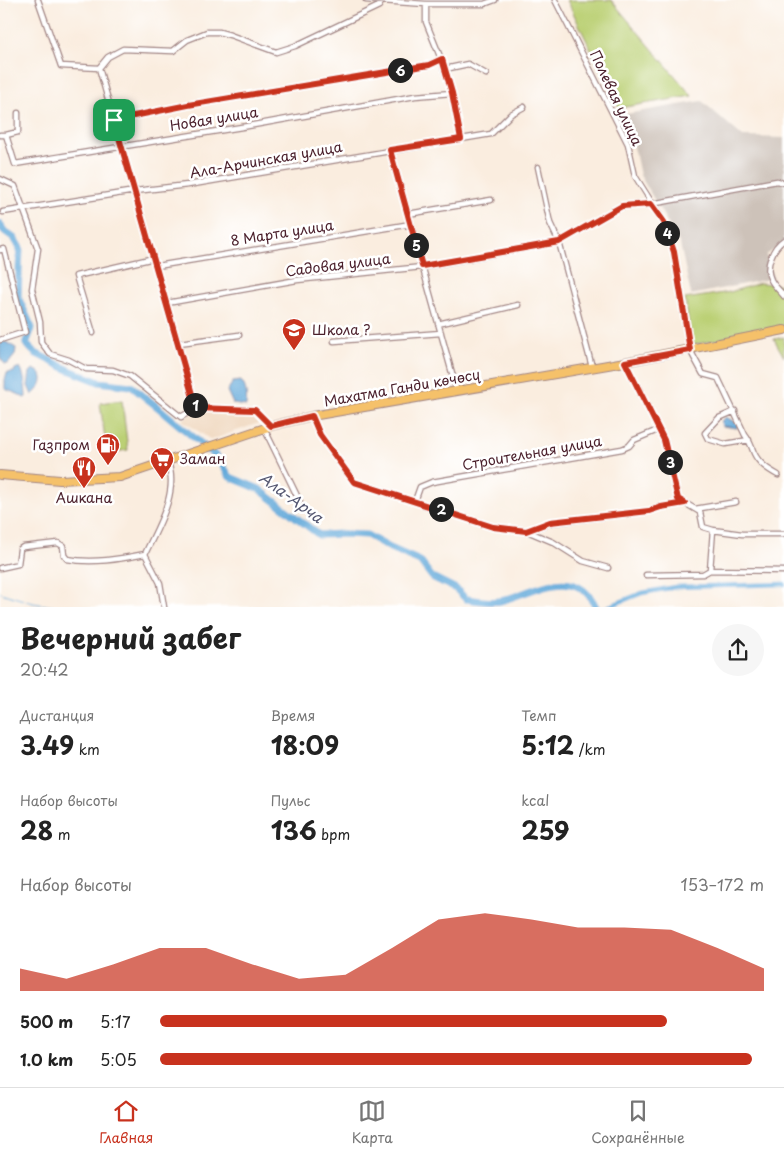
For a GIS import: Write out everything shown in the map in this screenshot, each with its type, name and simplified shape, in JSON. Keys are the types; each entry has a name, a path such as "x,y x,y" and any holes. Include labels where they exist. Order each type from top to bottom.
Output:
{"main road":[{"name":"Махатма Ганди көчөсү","path":"0,475 60,480 120,477 267,427 312,416 625,362 784,330"}],"street":[{"path":"38,0 61,66 99,68"},
{"path":"366,0 426,4 484,4 495,0"},
{"name":"Полевая улица","path":"555,0 628,144 635,176 664,222 674,252 690,350 703,374 718,378 750,440 755,454 764,467 778,475"},
{"path":"99,68 108,57 123,48 172,50 187,40 207,32 219,32 230,35 276,52 295,46 379,6 382,1"},
{"path":"426,4 426,22 445,69 461,139"},
{"path":"114,120 188,105 429,65 442,59"},
{"path":"445,69 468,64 486,74"},
{"path":"99,68 196,408"},
{"name":"Новая улица","path":"6,135 15,164 122,145 248,126 415,96 452,93"},
{"name":"Ала-Арчинская улица","path":"4,212 135,190 188,185 491,134 511,114 524,107"},
{"path":"0,135 18,132 18,113"},
{"path":"390,150 457,391"},
{"path":"538,167 550,223 559,242 592,368"},
{"path":"0,179 14,186 38,248 32,289 40,322 41,342 50,354 69,360 86,369 113,370 130,376 181,417 196,408 255,410 267,427 300,502"},
{"name":"Садовая улица","path":"167,302 296,280 422,266 559,242 622,206 651,204 777,182 784,183"},
{"path":"408,214 491,200"},
{"name":"8 Марта улица","path":"156,266 411,224"},
{"path":"784,240 780,242 770,261 770,279 784,296"},
{"path":"0,340 25,332 2,251"},
{"path":"93,333 76,276 154,258"},
{"path":"438,324 518,305"},
{"path":"334,341 441,333"},
{"path":"179,343 239,335"},
{"path":"625,362 668,454 678,499 700,512 703,527 742,534 784,534"},
{"path":"734,412 719,418 705,432 708,439 725,444 750,440"},
{"path":"312,416 320,435 354,482 415,500 493,527 526,531 553,542 583,560 608,568"},
{"name":"Строительная улица","path":"415,500 420,487 432,482 622,449 629,446 634,440 658,430"},
{"path":"145,554 171,494 172,470 168,462"},
{"path":"695,509 736,502"},
{"path":"526,531 550,522 649,511 685,503"},
{"path":"710,570 713,530"},
{"path":"0,568 18,564 20,549 23,547 58,542 63,546 67,559 74,560 111,560 145,554"},
{"path":"145,554 160,583 164,607"},
{"path":"646,575 703,574 710,570 784,571"}],"shaded area":[{"path":"702,101 743,137 784,138 784,243 766,255 773,278 691,295 680,244 640,175 633,142 620,115"},
{"path":"196,410 255,412 259,423 211,440 182,420"}],"green space":[{"path":"567,0 611,0 692,96 619,108"},
{"path":"760,283 784,285 784,326 692,345 685,299 730,292"},
{"path":"784,337 784,357 774,339"},
{"path":"122,400 128,450 107,453 100,403"}],"water":[{"path":"2,342 6,342 16,348 15,355 8,364 5,364 0,358 0,345"},
{"path":"20,367 25,386 26,397 24,398 5,389 7,373 14,372 15,369"},
{"path":"33,369 41,374 42,381 41,385 32,395 28,386 30,372"},
{"path":"241,381 245,389 246,406 233,404 227,391 233,382"},
{"path":"726,417 738,424 737,428 722,426 721,421"}],"waterway":[{"name":"Ала-Арча","path":"0,224 4,231 14,238 20,248 18,297 32,328 26,344 35,353 99,382 131,386 217,457 230,477 259,489 319,535 367,535 390,548 420,561 432,577 456,589 466,599 496,602 552,584 565,583 577,586 587,593 596,607"},
{"path":"607,607 642,593 675,587 784,584"},
{"path":"1,593 33,603 56,607"}],"place":[{"name":"Школа ?","path":"294,351"},
{"name":"Газпром","path":"108,466"},
{"name":"Заман","path":"162,480"},
{"name":"Ашкана","path":"84,489"}],"route":[{"path":"442,59 452,93 461,139 390,150 422,266 559,242 622,206 651,204 664,222 674,252 690,350 625,362 664,440 678,499 685,503 649,511 550,522 526,531 493,527 443,509 354,482 320,435 312,416 271,426 255,410 196,408 114,120 188,105 429,65 442,59"}]}
